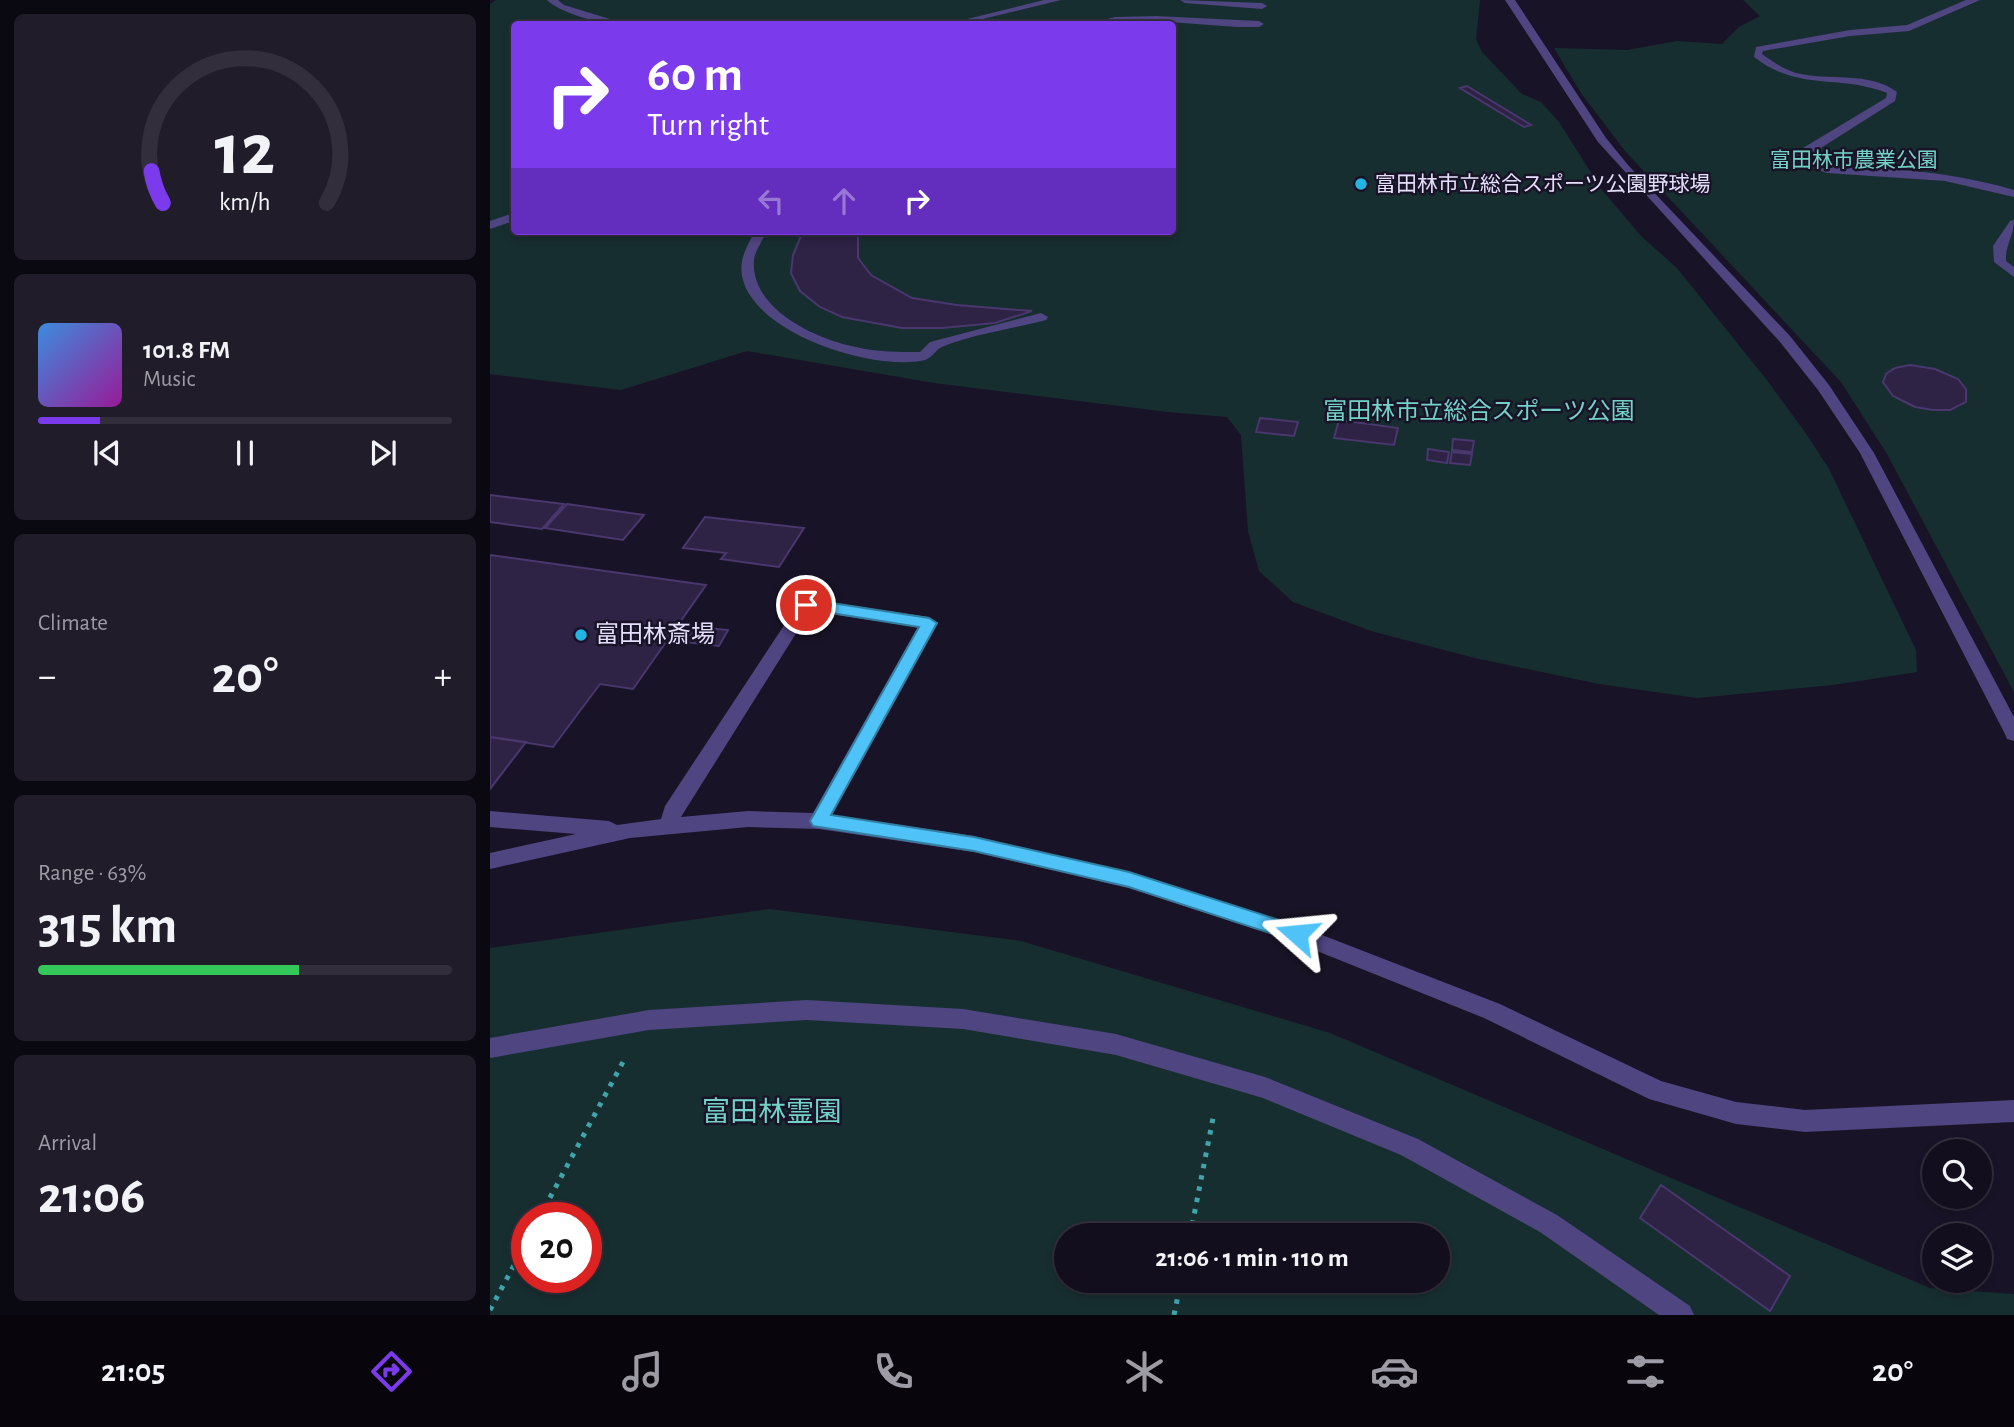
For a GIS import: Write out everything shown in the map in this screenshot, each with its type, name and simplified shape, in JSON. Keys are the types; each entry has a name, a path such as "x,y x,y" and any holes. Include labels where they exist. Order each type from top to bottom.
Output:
{"street":[{"path":"552,0 561,7 610,21"},
{"path":"965,21 1056,0"},
{"path":"1178,0 1211,22"},
{"path":"1185,0 1262,6"},
{"path":"1510,0 1602,140 1785,339 1824,387 1873,465 2014,734"},
{"path":"1975,0 1946,10 1909,28 1850,33 1779,44 1759,49 1757,55 1779,72 1804,79 1860,81 1892,92 1891,99 1802,153 1798,159 1807,165 1827,170 1956,178 1986,184 2014,194"},
{"path":"1107,21 1143,16 1259,24"},
{"path":"491,223 511,217"},
{"path":"2014,224 1999,246 2000,262 2014,273"},
{"path":"759,235 747,261 752,287 774,315 806,334 848,350 887,356 924,356 935,345 1041,317"},
{"path":"669,827 672,811 806,605 929,623 819,821"},
{"path":"490,819 630,830"},
{"path":"490,861 630,830 748,820 819,821 974,844 1129,880 1297,934 1492,1011 1657,1091 1736,1113 1805,1121 2014,1111"},
{"path":"490,1048 543,1035 741,1011 878,1010 971,1018 1138,1048 1223,1072 1305,1102 1420,1152 1522,1206 1629,1275 1681,1315"}],"path":[{"path":"548,1202 645,1021"},
{"path":"1193,1223 1223,1072"},
{"path":"490,1310 511,1271"},
{"path":"1174,1315 1179,1293"}],"green space":[{"name":"富田林市立総合スポーツ公園","path":"496,0 1480,0 1476,39 1482,52 1522,94 1541,102 1559,122 1602,190 1642,237 1677,268 1805,432 1829,469 1916,650 1917,672 1833,685 1697,698 1599,684 1475,658 1371,631 1293,602 1259,571 1248,531 1241,435 1227,417 934,383 747,351 621,390 490,374 490,4"},
{"name":"富田林市農業公園","path":"1743,0 2014,0 2014,692 1887,454 1841,382 1625,151 1581,93 1554,48 1627,50 1677,41 1722,44 1739,27 1760,16"},
{"name":"富田林霊園","path":"770,909 1021,941 1330,1033 1922,1285 1922,1293 2014,1294 2014,1315 490,1315 490,948"}],"building":[{"path":"1467,86 1531,125 1524,127 1460,88"},
{"path":"801,235 859,235 858,258 871,275 912,298 957,305 1032,311 995,323 942,328 902,328 842,317 820,307 800,291 791,273 793,255"},
{"path":"1910,365 1935,369 1958,379 1966,389 1966,402 1950,410 1933,410 1915,407 1893,396 1883,382 1886,374 1895,368"},
{"path":"1260,418 1298,422 1294,436 1256,432"},
{"path":"1339,420 1398,428 1394,445 1334,438"},
{"path":"1453,439 1474,441 1472,452 1452,450"},
{"path":"1428,449 1449,452 1447,463 1427,460"},
{"path":"1452,452 1472,454 1470,465 1450,463"},
{"path":"490,495 564,504 542,529 490,522"},
{"path":"567,504 644,515 623,540 545,528"},
{"path":"705,517 804,528 779,567 721,559 726,553 683,548"},
{"name":"富田林斎場","path":"490,555 706,585 633,689 600,684 553,747 490,737"},
{"path":"695,627 728,630 719,646 685,642"},
{"path":"490,737 526,742 490,789"},
{"path":"1661,1185 1790,1276 1770,1311 1640,1218"}],"place":[{"name":"富田林市立総合スポーツ公園野球場","path":"1361,184"},
{"name":"富田林斎場","path":"581,635"}],"route":[{"path":"806,605 929,623 819,821 974,844 1129,880 1297,934"}]}
